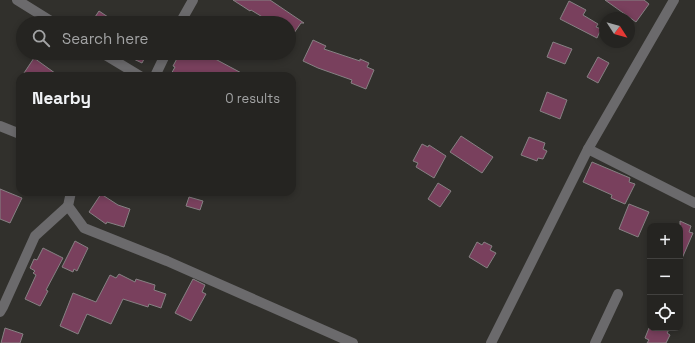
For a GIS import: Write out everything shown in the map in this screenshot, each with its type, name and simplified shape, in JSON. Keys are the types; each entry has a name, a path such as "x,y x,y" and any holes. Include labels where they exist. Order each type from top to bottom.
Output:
{"street":[{"path":"17,0 43,16"},
{"path":"184,16 193,0"},
{"path":"491,343 588,149 674,0"},
{"path":"114,60 133,72"},
{"path":"157,72 163,60"},
{"path":"0,126 16,132"},
{"path":"588,149 695,203"},
{"path":"0,312 36,236 68,206 70,196"},
{"path":"68,206 84,228 167,261 353,343"},
{"path":"595,343 618,294"}],"building":[{"path":"233,0 270,0 294,16 261,16 251,10 250,11"},
{"path":"605,0 644,0 649,4 636,22 635,12 622,12"},
{"path":"569,1 586,10 583,15 598,24 596,27 599,28 599,34 597,38 560,19"},
{"path":"99,11 106,16 96,16"},
{"path":"296,18 304,23 301,23 296,30"},
{"path":"313,40 326,46 324,49 369,63 367,67 374,70 366,89 351,83 352,80 303,61"},
{"path":"553,42 572,49 565,64 547,57"},
{"path":"598,57 609,63 598,83 587,77"},
{"path":"33,60 37,60 53,72 25,72"},
{"path":"136,60 144,60 142,63"},
{"path":"176,60 217,60 240,72 172,72 175,67 173,66"},
{"path":"547,92 567,100 560,119 540,111"},
{"path":"461,136 493,157 482,173 450,152"},
{"path":"529,137 545,143 543,149 547,151 543,159 538,158 537,161 521,155"},
{"path":"422,144 428,147 429,145 446,156 434,178 416,167 418,163 413,161"},
{"path":"592,162 630,178 629,182 635,184 625,204 611,198 612,195 583,182"},
{"path":"438,183 451,191 440,207 428,199"},
{"path":"0,189 22,198 10,223 0,219"},
{"path":"100,196 104,196 118,205 130,209 124,227 107,222 106,224 89,212"},
{"path":"189,197 203,201 200,210 186,206"},
{"path":"629,204 649,212 638,237 619,229"},
{"path":"680,221 691,226 689,232 693,233 683,256 683,223 680,223"},
{"path":"75,241 88,248 77,271 74,269 73,272 62,267"},
{"path":"477,242 482,245 484,242 492,246 490,250 496,253 487,268 469,257"},
{"path":"43,248 63,258 46,290 48,291 40,306 25,299 36,275 33,273 35,271 30,268 34,259 37,260"},
{"path":"119,274 135,282 136,279 155,285 154,290 166,294 161,308 149,304 148,307 123,299 111,324 87,314 78,334 60,326 73,293 96,302 110,275 116,278"},
{"path":"193,279 205,285 202,292 206,294 191,321 175,313"},
{"path":"5,328 23,334 20,343 1,343"},
{"path":"648,331 668,331 667,333 670,335 666,343 647,343 649,340 645,338"}]}
